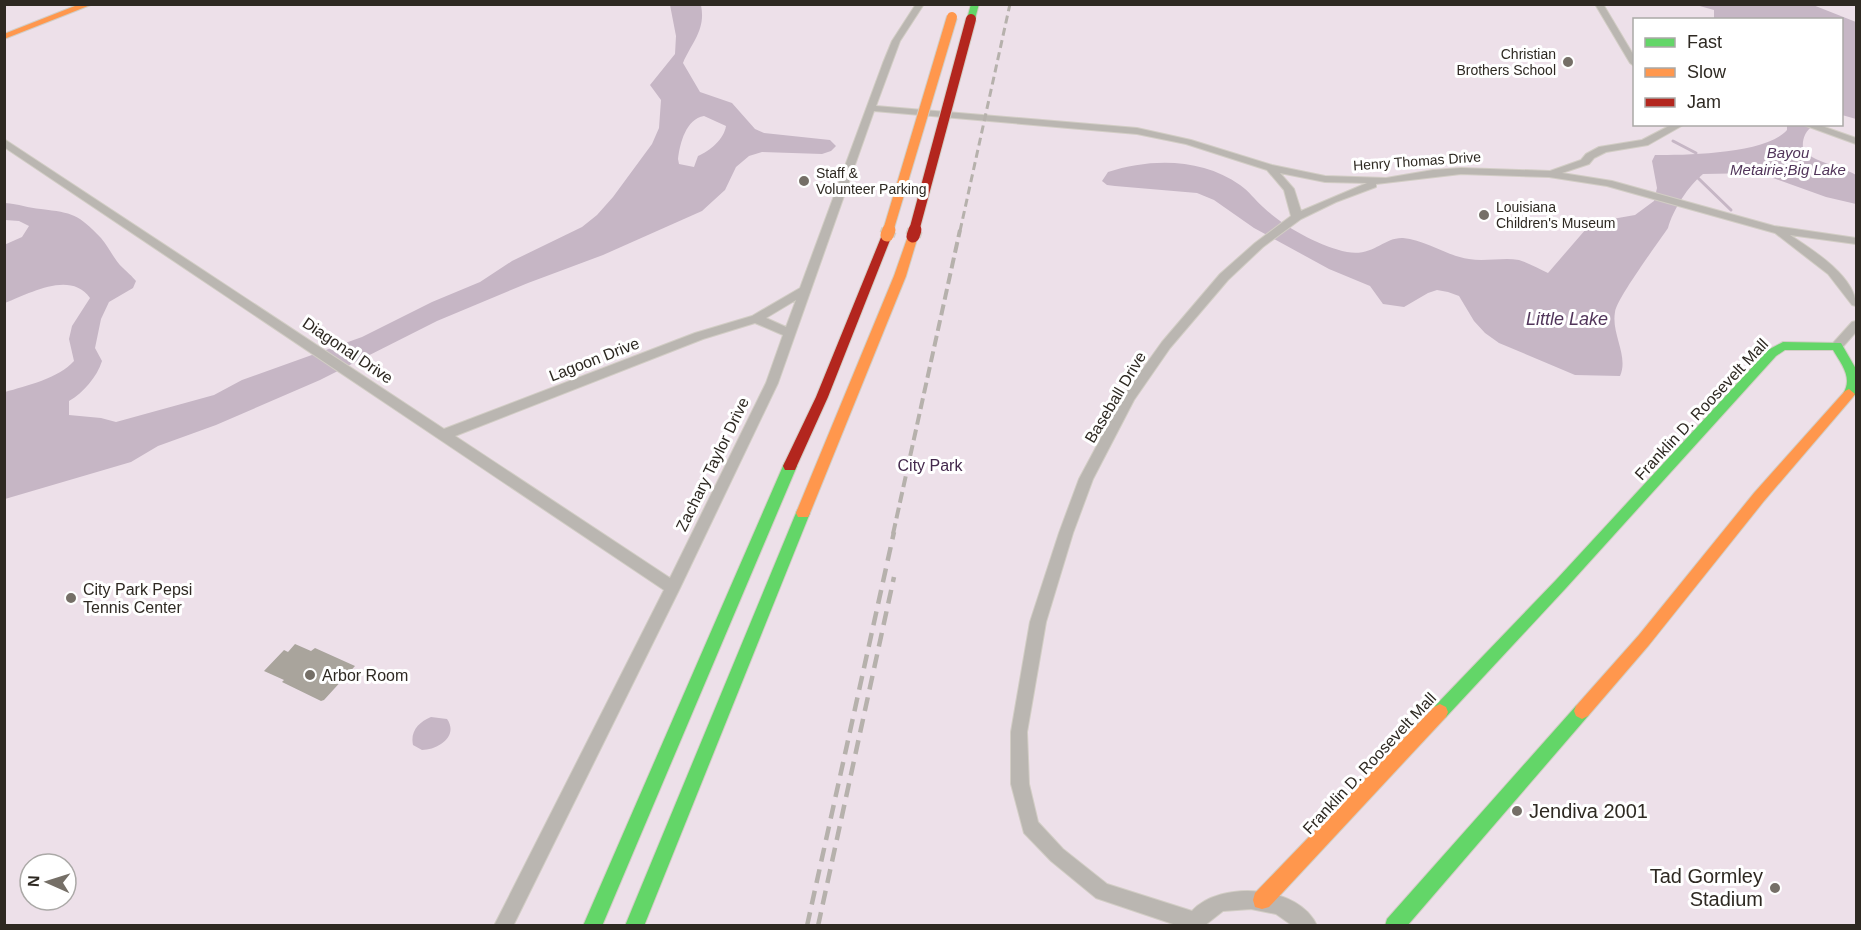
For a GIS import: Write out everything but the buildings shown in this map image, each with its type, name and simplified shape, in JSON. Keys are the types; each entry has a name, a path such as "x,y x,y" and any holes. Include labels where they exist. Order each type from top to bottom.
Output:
{"main road":[{"path":"5,37 88,4"},
{"path":"634,926 900,276 913,236 975,4"},
{"path":"592,926 766,519 822,397 886,235 954,11"},
{"name":"Franklin D. Roosevelt Mall","path":"1262,900 1561,584 1773,353 1783,346 1838,346"},
{"path":"1394,926 1644,639 1759,497 1854,389 1854,375 1838,346"}],"street":[{"name":"Zachary Taylor Drive","path":"503,926 536,856 673,588 772,382 803,291 896,41 920,4"},
{"path":"1599,4 1633,60"},
{"name":"Henry Thomas Drive","path":"870,108 1137,131 1188,142 1270,168 1325,179 1386,181 1461,171 1549,174 1608,183 1773,229 1857,241"},
{"path":"1810,126 1857,141"},
{"path":"1549,174 1585,162 1590,156 1603,149 1645,143 1670,128"},
{"name":"Diagonal Drive","path":"4,142 673,588"},
{"path":"1585,162 1591,171 1608,183"},
{"path":"1270,168 1289,189 1294,219"},
{"name":"Baseball Drive","path":"1193,923 1102,892 1057,855 1030,827 1020,784 1019,732 1038,622 1086,479 1129,398 1166,345 1224,277 1294,219 1332,200 1386,181"},
{"path":"1773,229 1824,263 1845,284 1857,302"},
{"name":"Lagoon Drive","path":"444,434 699,336 756,318 803,291"},
{"path":"756,318 789,333"},
{"path":"1838,346 1857,325"},
{"path":"1193,923 1212,906 1236,898 1262,900 1289,910 1308,926"}],"green space":[{"name":"City Park","path":"5,5 1856,5 1856,925 5,926"}],"water":[{"path":"670,5 701,5 700,29 683,63 700,92 732,103 755,129 764,133 830,140 836,146 831,151 822,154 762,152 749,156 736,167 725,190 702,211 603,255 437,321 320,380 216,425 158,446 131,462 5,499 5,392 51,377 74,361 69,339 72,326 90,298 82,290 61,285 37,290 5,303 4,245 22,237 29,226 19,221 5,220 5,203 61,212 80,219 101,238 120,265 136,281 133,288 109,302 101,319 95,348 102,361 100,367 89,384 69,401 69,415 116,422 214,395 242,380 362,337 432,302 480,282 512,261 582,227 597,215 613,197 652,144 659,128 661,100 650,85 675,54 676,36","holes":["704,116 726,126 716,144 698,156 694,167 679,164 682,139 693,122"]},
{"name":"Bayou Metairie;Big Lake","path":"1696,5 1813,5 1856,22 1856,119 1843,115 1843,18 1714,18 1714,10"},
{"name":"Little Lake","path":"1787,126 1813,126 1805,136 1803,149 1819,161 1856,175 1856,204 1826,197 1759,173 1703,174 1682,199 1668,228 1617,305 1614,320 1622,361 1620,376 1575,375 1499,343 1474,321 1459,296 1448,292 1437,290 1428,293 1404,307 1383,304 1370,286 1329,269 1254,228 1214,200 1197,193 1107,185 1102,181 1108,172 1141,164 1193,165 1225,176 1243,187 1281,222 1336,249 1356,253 1364,252 1390,240 1412,239 1469,259 1519,260 1548,273 1586,229 1601,221 1635,215 1654,201 1657,188 1652,161 1655,155 1705,153 1744,148 1777,138 1787,130"},
{"path":"431,717 447,719 450,725 449,736 440,745 422,750 413,745 414,731 419,724"}],"waterway":[{"path":"1673,141 1696,153"},
{"path":"1698,178 1731,210"}],"railway":[{"path":"960,231 1010,4"},
{"path":"893,534 960,230"},
{"path":"807,926 894,532"},
{"path":"818,926 894,577"}],"traffic: fast":[{"path":"971,19 975,4"},
{"path":"1440,712 1561,584 1772,353 1783,346 1837,346 1854,375 1854,389 1849,394"},
{"path":"592,926 790,466"},
{"path":"634,926 803,513"},
{"path":"1394,926 1582,711"}],"traffic: slow":[{"path":"4,37 89,4"},
{"path":"887,235 952,17"},
{"path":"803,513 900,276 913,236"},
{"path":"1582,711 1644,640 1759,497 1849,394"},
{"path":"1262,900 1440,712"}],"traffic: jam":[{"path":"913,236 971,19"},
{"path":"790,466 822,397 887,235"}],"place":[{"name":"Christian Brothers School","path":"1568,62"},
{"name":"Staff & Volunteer Parking","path":"804,181"},
{"name":"Louisiana Children's Museum","path":"1484,215"},
{"name":"City Park Pepsi Tennis Center","path":"71,598"},
{"name":"Arbor Room","path":"310,675"},
{"name":"Jendiva 2001","path":"1517,811"},
{"name":"Tad Gormley Stadium","path":"1775,888"}]}
